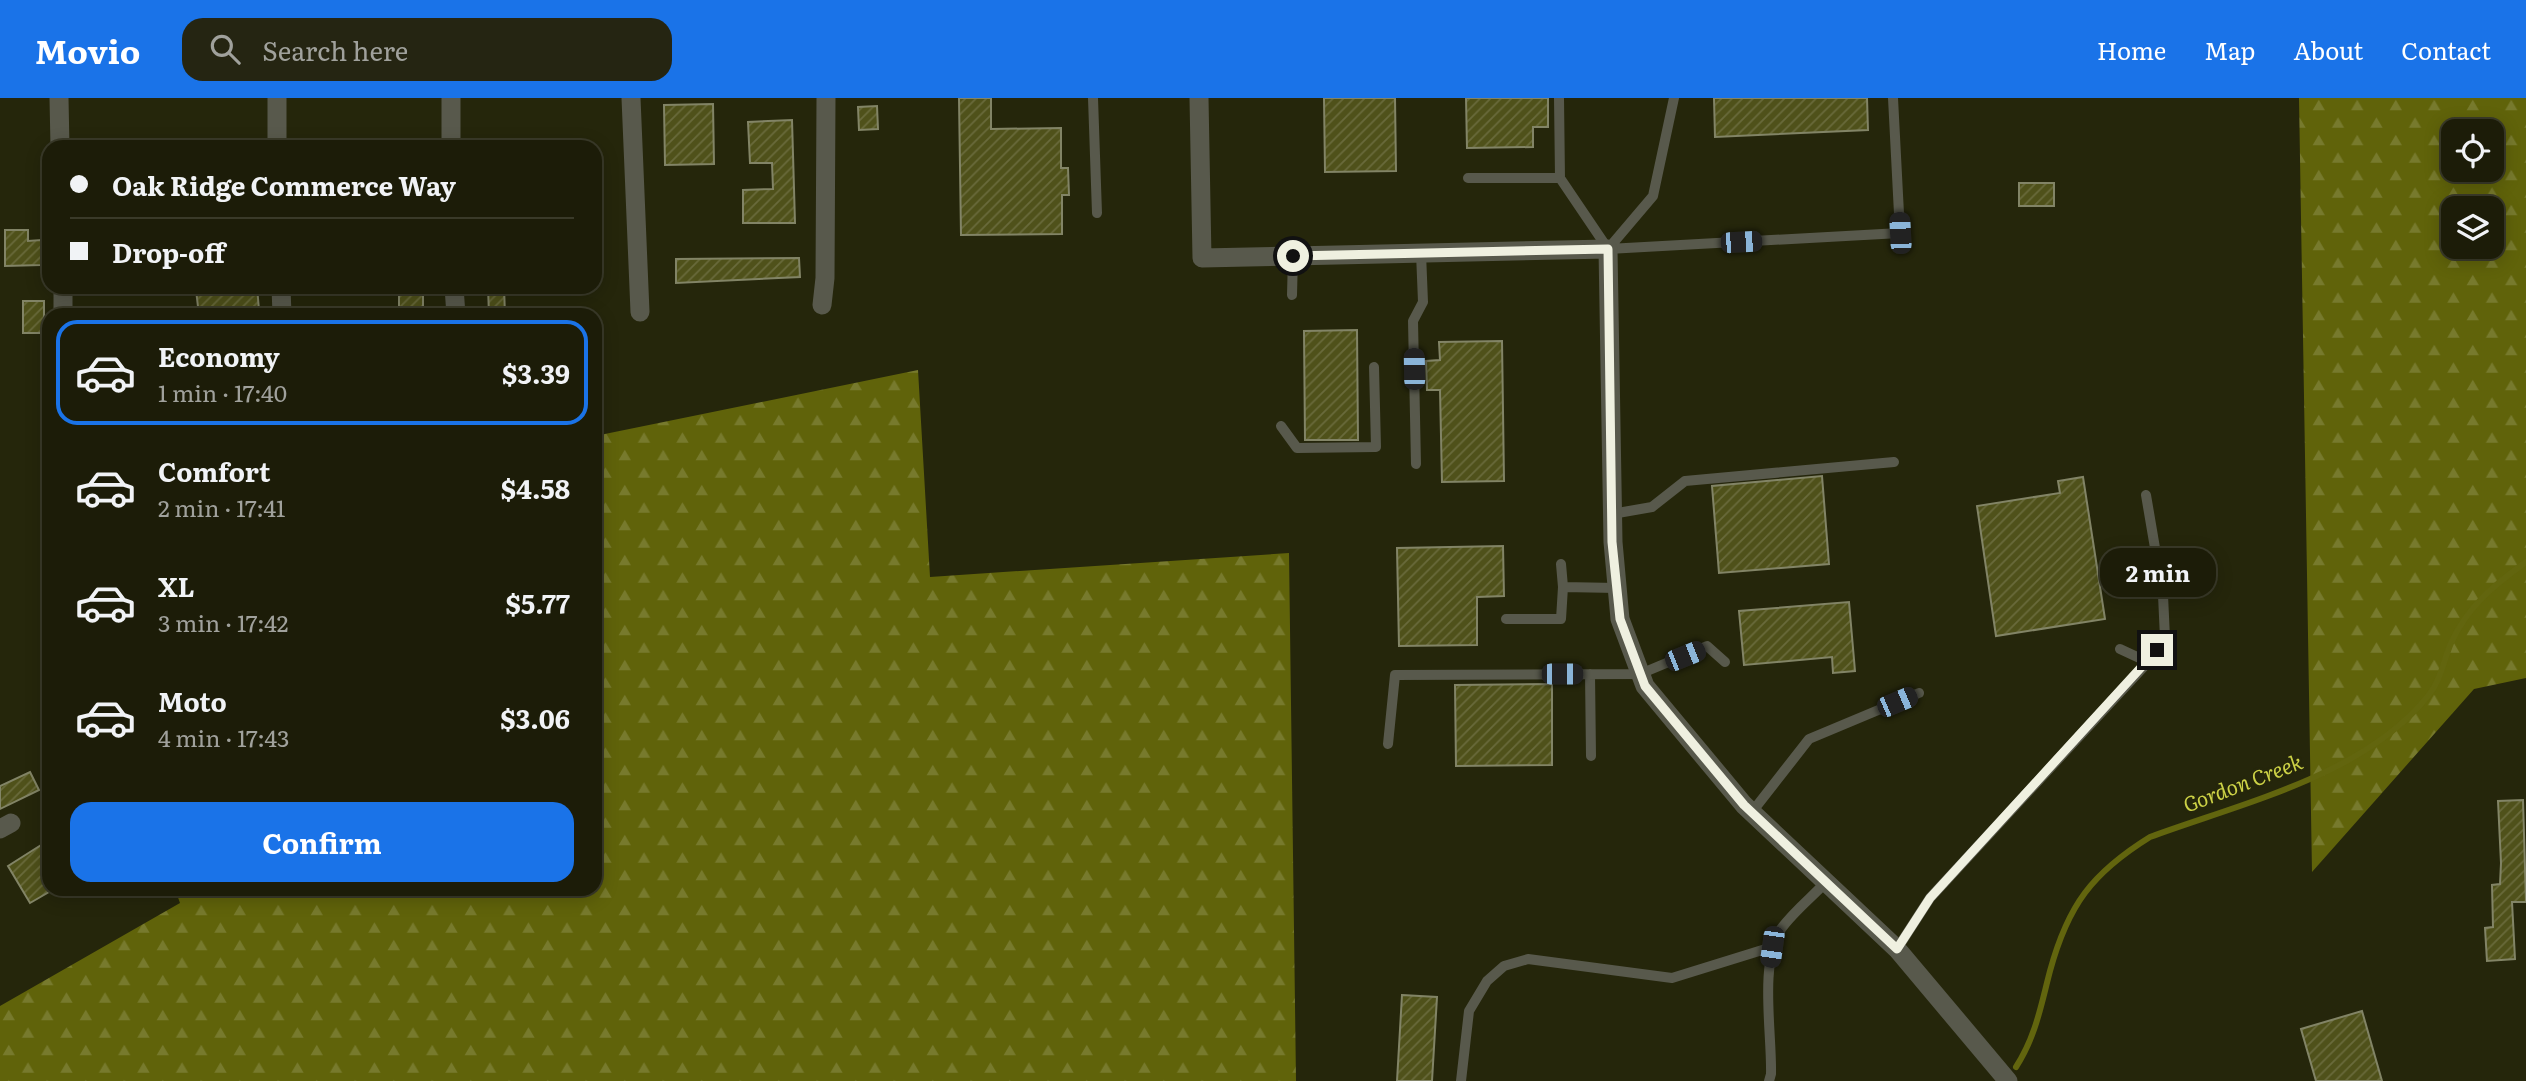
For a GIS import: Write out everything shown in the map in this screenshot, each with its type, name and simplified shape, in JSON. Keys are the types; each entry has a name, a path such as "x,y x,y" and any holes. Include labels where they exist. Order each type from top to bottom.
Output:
{"street":[{"path":"60,98 60,140"},
{"path":"277,98 277,140"},
{"path":"451,98 451,140"},
{"path":"631,98 640,312"},
{"path":"822,305 825,278 826,98"},
{"path":"1199,98 1202,258 1608,249 1612,514 1617,588 1620,619 1645,686 1752,812 1897,949 2008,1081"}],"lane":[{"path":"1093,98 1097,213"},
{"path":"1559,98 1560,177 1608,249"},
{"path":"1608,249 1653,196 1674,98"},
{"path":"1608,249 1900,233 1893,98"},
{"path":"1468,178 1560,177"},
{"path":"1416,464 1413,321 1423,302 1421,253"},
{"path":"1292,295 1293,256"},
{"path":"1281,426 1297,449 1376,447 1374,367"},
{"path":"1612,514 1652,508 1685,481 1894,462"},
{"path":"1897,949 1930,898 2148,662 2165,638 2163,595 2146,495"},
{"path":"1506,619 1561,619 1561,564"},
{"path":"1563,587 1617,588"},
{"path":"1388,744 1395,675 1640,674 1707,646 1724,662"},
{"path":"2120,649 2148,662"},
{"path":"1590,674 1591,755"},
{"path":"1752,812 1809,739 1919,693"},
{"path":"1769,1081 1772,1074 1772,1025 1768,974 1772,947 1783,928 1826,882"},
{"path":"1461,1081 1469,1011 1487,981 1504,966 1528,959 1672,978 1772,947"}],"green space":[{"path":"2299,98 2526,98 2526,678 2474,689 2312,872"},
{"path":"918,370 930,577 1289,553 1296,1081 0,1081 0,1006 180,903 178,896 602,896 602,435"}],"building":[{"path":"959,98 991,98 991,129 1061,128 1061,168 1068,168 1069,195 1062,195 1062,234 961,235"},
{"path":"1324,98 1395,98 1396,171 1325,172"},
{"path":"1466,98 1548,98 1548,127 1533,127 1533,147 1467,148"},
{"path":"1714,98 1867,98 1868,130 1715,137"},
{"path":"713,104 714,164 665,165 664,105"},
{"path":"877,106 878,129 859,130 858,107"},
{"path":"792,120 795,223 743,223 743,190 773,189 772,163 750,163 748,122"},
{"path":"2019,183 2054,183 2054,206 2019,206"},
{"path":"5,230 28,230 28,241 41,240 41,265 5,266"},
{"path":"799,258 800,277 676,283 676,259"},
{"path":"196,294 258,294 259,308 198,308"},
{"path":"399,294 423,294 423,308 399,308"},
{"path":"488,294 504,294 505,308 489,308"},
{"path":"23,301 44,301 42,333 23,333"},
{"path":"1357,330 1358,440 1305,440 1304,331"},
{"path":"1502,341 1504,481 1442,482 1440,390 1427,390 1426,361 1440,360 1439,342"},
{"path":"1822,476 1829,564 1719,573 1712,486"},
{"path":"2083,477 2105,619 1996,636 1977,506 2060,493 2058,481"},
{"path":"1503,546 1504,596 1477,597 1477,645 1399,646 1397,548"},
{"path":"1849,602 1855,671 1833,673 1832,657 1744,665 1739,611"},
{"path":"1552,684 1552,765 1456,766 1455,685"},
{"path":"30,772 39,790 0,809 0,786"},
{"path":"2523,800 2526,902 2512,902 2515,959 2487,961 2485,928 2493,927 2492,885 2500,884 2498,801"},
{"path":"42,844 42,896 30,903 8,866"},
{"path":"1402,995 1437,997 1432,1081 1397,1081"},
{"path":"2362,1011 2382,1081 2316,1081 2301,1029"}],"waterway":[{"name":"Gordon Creek","path":"2016,1067 2033,1032 2065,927 2085,893 2112,864 2150,837 2300,783 2371,747 2402,723 2428,696 2439,677 2451,643 2474,607 2526,562"}],"route":[{"path":"1293,256 1608,249 1612,542 1620,619 1645,686 1744,805 1897,949 1930,898 2157,650"}]}
